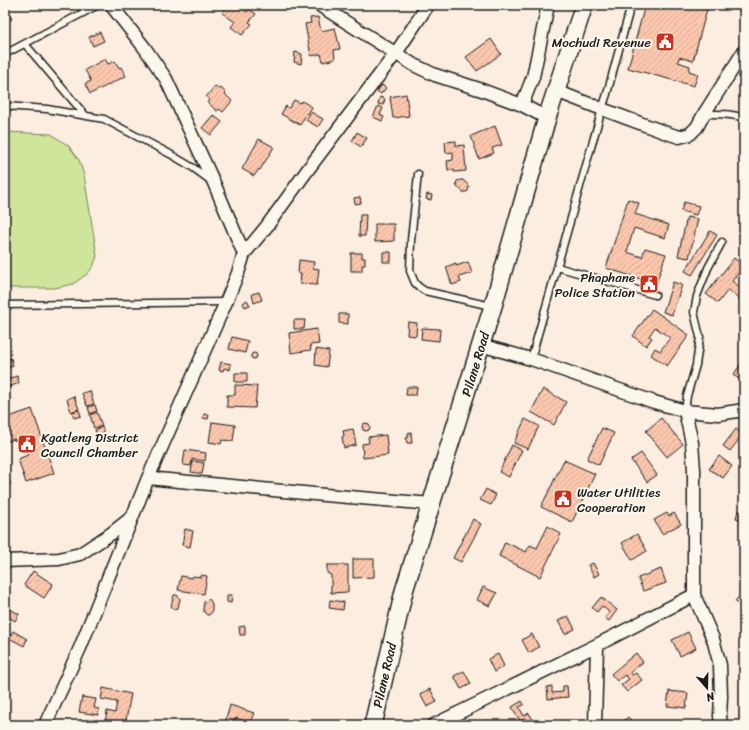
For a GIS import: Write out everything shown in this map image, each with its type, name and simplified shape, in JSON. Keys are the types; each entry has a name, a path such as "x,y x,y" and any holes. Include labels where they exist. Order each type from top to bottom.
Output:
{"main road":[{"name":"Pilane Road","path":"373,725 404,591 493,306 547,118 584,5"}],"street":[{"path":"111,5 144,47 166,79 214,183 244,254"},
{"path":"319,5 414,65 434,75 479,89 522,105 547,118"},
{"path":"45,725 80,648 148,478 226,302 244,254 267,226 396,53 428,5"},
{"path":"522,105 533,77 548,5"},
{"path":"556,91 679,137 690,134 697,127 744,51"},
{"path":"480,345 531,359 654,402 685,411 718,414 744,410"},
{"path":"685,411 692,443 694,470 694,595 713,639 720,665 721,725"},
{"path":"148,478 432,504"},
{"path":"5,561 59,559 80,554 132,518"},
{"path":"434,725 694,595"},
{"path":"594,725 597,644"}],"lane":[{"path":"5,54 98,5"},
{"path":"531,359 631,5"},
{"path":"25,44 85,115"},
{"path":"5,106 47,109 104,119 192,167 214,183"},
{"path":"704,114 736,115 744,118"},
{"path":"418,174 411,240 410,271 415,283 425,291 493,306"},
{"path":"685,411 687,396 696,365 700,337 694,312 697,296 708,268 722,242"},
{"path":"557,267 655,295"},
{"path":"5,305 226,302"}],"green space":[{"path":"5,132 51,134 69,146 79,160 84,175 97,256 93,267 87,274 73,284 55,288 5,288"}],"building":[{"path":"227,5 238,5 247,12 249,9 256,14 249,22 252,24 242,35 231,27 235,22 222,13"},
{"path":"645,5 694,5 707,9 693,61 679,57 678,62 690,66 689,71 698,74 694,86 628,68"},
{"path":"9,14 12,19 9,21 6,17"},
{"path":"318,17 321,31 335,28 340,49 334,50 335,59 323,62 321,54 311,56 305,24 311,23 310,18"},
{"path":"100,32 104,41 93,46 89,37"},
{"path":"491,39 501,54 477,71 466,57"},
{"path":"295,52 302,54 301,64 294,62"},
{"path":"105,59 108,64 115,61 119,68 121,67 126,76 90,94 85,84 91,81 85,70"},
{"path":"382,85 386,88 381,94 377,91"},
{"path":"215,86 219,89 221,88 232,101 223,112 219,109 217,111 207,102 210,100 206,97"},
{"path":"406,94 409,116 393,118 390,97"},
{"path":"380,97 385,99 383,105 378,104"},
{"path":"294,100 300,103 302,101 312,107 300,125 281,114 286,106 289,108"},
{"path":"378,106 383,108 380,115 384,117 382,121 373,117"},
{"path":"311,112 323,119 318,127 306,120"},
{"path":"213,115 222,122 211,135 202,128"},
{"path":"495,126 502,145 492,148 494,153 479,159 471,136"},
{"path":"357,132 367,138 361,147 352,141"},
{"path":"259,139 274,147 260,170 259,169 254,176 242,169"},
{"path":"456,141 456,146 464,145 466,171 454,172 454,170 448,170 447,161 453,160 453,152 446,153 445,142"},
{"path":"463,180 469,186 468,191 463,192 458,187 456,184 457,181"},
{"path":"427,194 432,195 431,200 426,199"},
{"path":"360,197 361,203 355,204 354,198"},
{"path":"628,199 639,203 635,214 669,225 665,238 634,228 627,252 642,257 645,248 666,254 656,284 606,268"},
{"path":"684,202 699,206 696,215 681,211"},
{"path":"360,215 366,215 365,236 359,236"},
{"path":"687,217 698,219 689,258 678,256"},
{"path":"375,224 394,224 394,241 375,242"},
{"path":"710,231 717,235 692,275 685,271"},
{"path":"383,252 391,252 391,262 383,262"},
{"path":"351,253 362,253 362,258 365,258 365,265 362,265 362,271 351,271"},
{"path":"734,258 744,266 732,281 744,290 744,302 728,290 718,303 706,294"},
{"path":"299,260 314,262 313,268 319,269 317,285 300,284 301,274 298,274"},
{"path":"468,262 472,273 459,277 461,282 452,285 446,267 456,263 456,266"},
{"path":"673,282 682,285 672,315 663,312"},
{"path":"259,292 262,300 254,303 252,294"},
{"path":"247,300 250,305 245,307 243,303"},
{"path":"652,309 689,335 667,366 651,355 655,348 660,351 670,338 655,327 649,336 652,338 646,346 633,336"},
{"path":"339,314 348,314 348,324 339,323"},
{"path":"294,320 305,320 304,329 294,329"},
{"path":"408,322 417,323 416,336 407,335"},
{"path":"422,328 440,329 439,341 421,339"},
{"path":"317,329 319,344 310,345 311,350 291,353 289,333"},
{"path":"232,337 248,341 245,353 229,349"},
{"path":"316,349 329,351 327,367 315,365"},
{"path":"254,353 257,356 254,359 251,356"},
{"path":"11,358 13,366 5,369 5,360"},
{"path":"744,360 744,382 733,375"},
{"path":"221,362 231,364 230,370 224,368 223,371 219,370"},
{"path":"235,373 247,373 247,382 235,382"},
{"path":"17,376 19,383 9,387 7,379"},
{"path":"235,385 257,386 255,408 227,407 227,395 235,395"},
{"path":"407,387 417,387 416,395 406,395"},
{"path":"543,389 566,402 554,425 531,412"},
{"path":"90,391 94,404 87,406 82,393"},
{"path":"74,396 79,409 71,412 67,399"},
{"path":"95,405 97,411 90,414 88,407"},
{"path":"32,409 54,473 26,483 18,459 28,455 22,439 15,441 15,439 5,442 5,422 7,422 6,418"},
{"path":"79,410 81,416 74,418 72,412"},
{"path":"97,412 102,426 94,428 90,415"},
{"path":"204,414 209,415 208,419 203,418"},
{"path":"661,418 683,444 667,457 646,431"},
{"path":"525,419 539,426 528,449 514,443"},
{"path":"212,422 235,425 233,441 222,440 221,444 209,442"},
{"path":"366,423 369,424 369,430 366,431 363,430 362,427 363,424"},
{"path":"102,427 106,438 99,441 95,430"},
{"path":"602,428 614,433 599,465 587,459"},
{"path":"353,429 356,445 344,448 342,437 344,436 343,431"},
{"path":"736,429 743,434 730,451 723,446"},
{"path":"411,432 412,443 407,443 406,438 408,438 408,433"},
{"path":"386,435 388,455 363,458 362,444 369,443 368,437"},
{"path":"512,445 522,450 509,477 499,472"},
{"path":"185,450 206,453 205,461 192,459 191,466 183,465"},
{"path":"641,453 657,475 647,482 631,460"},
{"path":"719,456 732,466 723,478 709,469"},
{"path":"564,460 595,474 572,522 541,507"},
{"path":"193,461 204,463 202,474 191,472"},
{"path":"5,480 9,481 10,483 8,487 5,487"},
{"path":"486,489 496,495 491,505 480,500"},
{"path":"738,511 744,513 744,521 736,518"},
{"path":"667,513 669,516 674,513 681,524 662,534 654,520"},
{"path":"473,519 481,524 461,562 453,558"},
{"path":"548,526 561,534 540,577 499,556 505,542 526,552 530,545 537,548"},
{"path":"185,529 193,531 190,547 182,545"},
{"path":"637,534 647,551 632,560 622,543"},
{"path":"353,559 374,559 374,577 353,578"},
{"path":"744,559 744,569 739,565"},
{"path":"593,563 599,574 594,577 588,565"},
{"path":"327,565 348,565 348,592 331,593 331,575 327,573"},
{"path":"661,569 666,583 643,591 638,578"},
{"path":"33,571 53,584 44,598 24,585"},
{"path":"201,575 207,576 204,594 178,590 181,576 192,578 193,576 201,577"},
{"path":"483,587 497,593 490,606 477,600"},
{"path":"744,592 744,601 739,606 735,601"},
{"path":"174,595 177,595 180,599 178,608 174,609 171,606"},
{"path":"227,595 232,595 231,603 227,602"},
{"path":"601,597 617,610 609,621 605,618 609,612 602,606 597,612 592,608"},
{"path":"208,599 212,604 212,612 207,615 203,609 204,602"},
{"path":"330,600 344,602 343,610 329,608"},
{"path":"10,609 19,614 15,621 7,616"},
{"path":"568,616 575,629 565,634 558,621"},
{"path":"245,626 245,635 240,635 239,627"},
{"path":"13,631 27,639 24,646 9,638"},
{"path":"688,632 696,648 680,656 672,640"},
{"path":"532,634 539,647 529,653 522,640"},
{"path":"636,653 643,662 630,673 633,675 636,673 642,680 627,692 621,685 629,679 625,675 617,681 611,674"},
{"path":"498,654 504,666 494,672 488,659"},
{"path":"464,671 471,684 461,689 454,676"},
{"path":"552,686 552,693 563,692 563,686 567,686 568,697 548,699 547,687"},
{"path":"103,688 131,694 125,725 105,724 107,711 115,713 117,702 101,699"},
{"path":"430,689 437,702 427,707 420,694"},
{"path":"669,691 688,693 686,708 667,706"},
{"path":"82,697 96,699 94,708 99,709 98,715 79,712"},
{"path":"522,701 524,705 519,707 524,716 529,713 535,723 532,725 526,718 520,721 512,707"},
{"path":"230,705 254,713 250,723 236,718 233,725 225,723"},
{"path":"744,711 744,721 739,717"},
{"path":"628,717 635,725 619,725"},
{"path":"489,720 492,725 479,725"}],"place":[{"name":"Mochudi Revenue","path":"665,42"},
{"name":"Phaphane Police Station","path":"649,284"},
{"name":"Kgatleng District Council Chamber","path":"27,444"},
{"name":"Water Utilities Cooperation","path":"563,499"}]}
